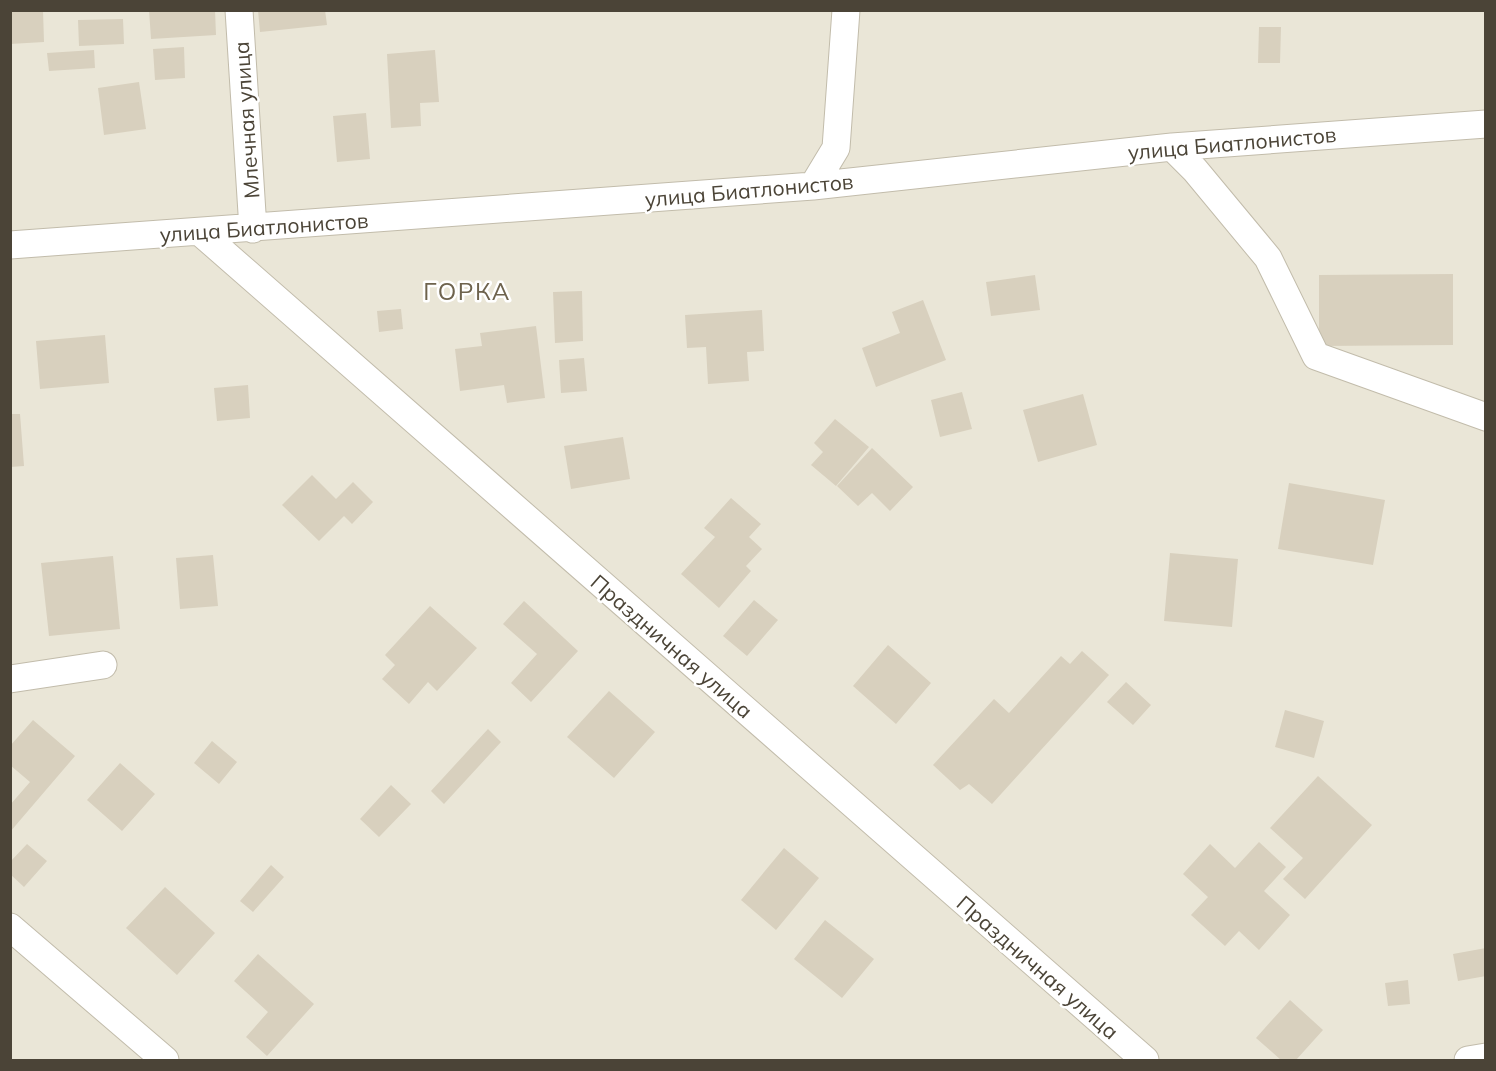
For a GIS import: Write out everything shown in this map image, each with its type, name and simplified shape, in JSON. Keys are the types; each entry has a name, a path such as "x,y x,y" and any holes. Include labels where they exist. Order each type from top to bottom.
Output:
{"street":[{"name":"Млечная улица","path":"239,10 253,229"},
{"path":"813,186 836,148 846,10"},
{"name":"улица Биатлонистов","path":"10,245 253,229 813,186 1172,147 1485,124"},
{"path":"1172,147 1196,170 1268,258 1316,356 1485,417"},
{"name":"Праздничная улица","path":"200,232 1145,1060"},
{"path":"10,679 103,665"},
{"path":"10,927 165,1060"},
{"path":"1468,1060 1485,1057"}],"shaded area":[{"path":"11,11 1485,11 1485,1060 11,1060"}],"building":[{"path":"10,10 43,10 44,42 10,44"},
{"path":"149,10 215,10 216,35 151,39"},
{"path":"258,10 325,10 327,25 260,32"},
{"path":"123,19 124,44 79,46 78,20"},
{"path":"1259,27 1281,27 1280,63 1258,63"},
{"path":"184,47 185,78 155,80 153,49"},
{"path":"94,50 95,68 49,71 47,53"},
{"path":"435,50 439,102 420,103 421,126 391,128 387,54"},
{"path":"139,82 146,129 104,135 98,88"},
{"path":"366,113 370,159 337,162 333,116"},
{"path":"1453,274 1453,345 1319,346 1319,275"},
{"path":"1035,275 1040,310 991,316 986,282"},
{"path":"582,291 583,341 555,343 553,292"},
{"path":"923,300 946,360 876,387 862,348 900,333 892,312"},
{"path":"401,309 403,329 379,332 377,311"},
{"path":"762,310 764,351 747,352 749,381 708,384 706,347 687,348 685,315"},
{"path":"536,326 545,398 507,403 504,385 460,391 455,349 482,346 480,333"},
{"path":"105,335 109,383 40,389 36,341"},
{"path":"584,358 587,391 561,393 559,360"},
{"path":"248,385 250,418 217,421 214,388"},
{"path":"962,392 972,429 940,437 931,400"},
{"path":"1083,394 1097,445 1038,462 1023,410"},
{"path":"10,414 20,414 24,466 10,467"},
{"path":"835,419 869,447 836,486 811,465 823,452 814,443"},
{"path":"623,437 630,479 571,489 564,446"},
{"path":"872,448 913,487 890,511 872,493 858,506 837,486"},
{"path":"312,475 336,499 353,482 373,502 352,524 344,516 319,541 282,505"},
{"path":"1289,483 1385,500 1373,565 1278,549"},
{"path":"731,498 761,524 749,537 762,549 746,566 751,571 719,608 681,574 715,537 704,528"},
{"path":"1170,553 1238,559 1232,627 1164,621"},
{"path":"213,555 218,606 180,609 176,558"},
{"path":"113,556 120,629 49,636 41,563"},
{"path":"754,600 778,620 747,656 723,636"},
{"path":"524,601 578,651 531,702 511,683 537,654 503,624"},
{"path":"430,606 477,648 437,691 428,682 409,704 382,679 395,665 385,655"},
{"path":"888,645 931,683 896,724 853,686"},
{"path":"1082,651 1109,675 992,804 969,784 960,790 933,765 994,699 1009,713 1061,656 1070,664"},
{"path":"1126,682 1151,705 1133,725 1107,702"},
{"path":"609,691 655,732 614,778 567,737"},
{"path":"1285,710 1324,721 1314,758 1275,747"},
{"path":"33,720 75,756 10,832 10,805 30,782 10,765 10,746"},
{"path":"488,729 501,742 444,804 431,791"},
{"path":"212,741 237,762 219,784 194,763"},
{"path":"120,763 155,794 122,831 87,800"},
{"path":"1318,776 1372,825 1305,899 1283,879 1303,858 1270,828"},
{"path":"391,785 411,804 379,837 360,819"},
{"path":"1259,842 1286,867 1264,891 1290,915 1259,950 1239,931 1225,946 1191,915 1208,897 1183,874 1210,844 1235,868"},
{"path":"27,844 47,861 24,887 10,874 10,862"},
{"path":"784,848 819,878 776,930 741,900"},
{"path":"271,865 284,877 253,912 240,901"},
{"path":"165,887 215,933 177,975 126,928"},
{"path":"825,920 874,959 842,998 794,959"},
{"path":"1486,948 1486,976 1458,981 1453,954"},
{"path":"258,954 314,1004 267,1056 246,1037 268,1012 234,981"},
{"path":"1408,980 1410,1004 1388,1006 1385,983"},
{"path":"1290,1000 1323,1030 1296,1060 1281,1060 1256,1038"}],"district":[{"name":"ГОРКА","path":"467,291"}]}
